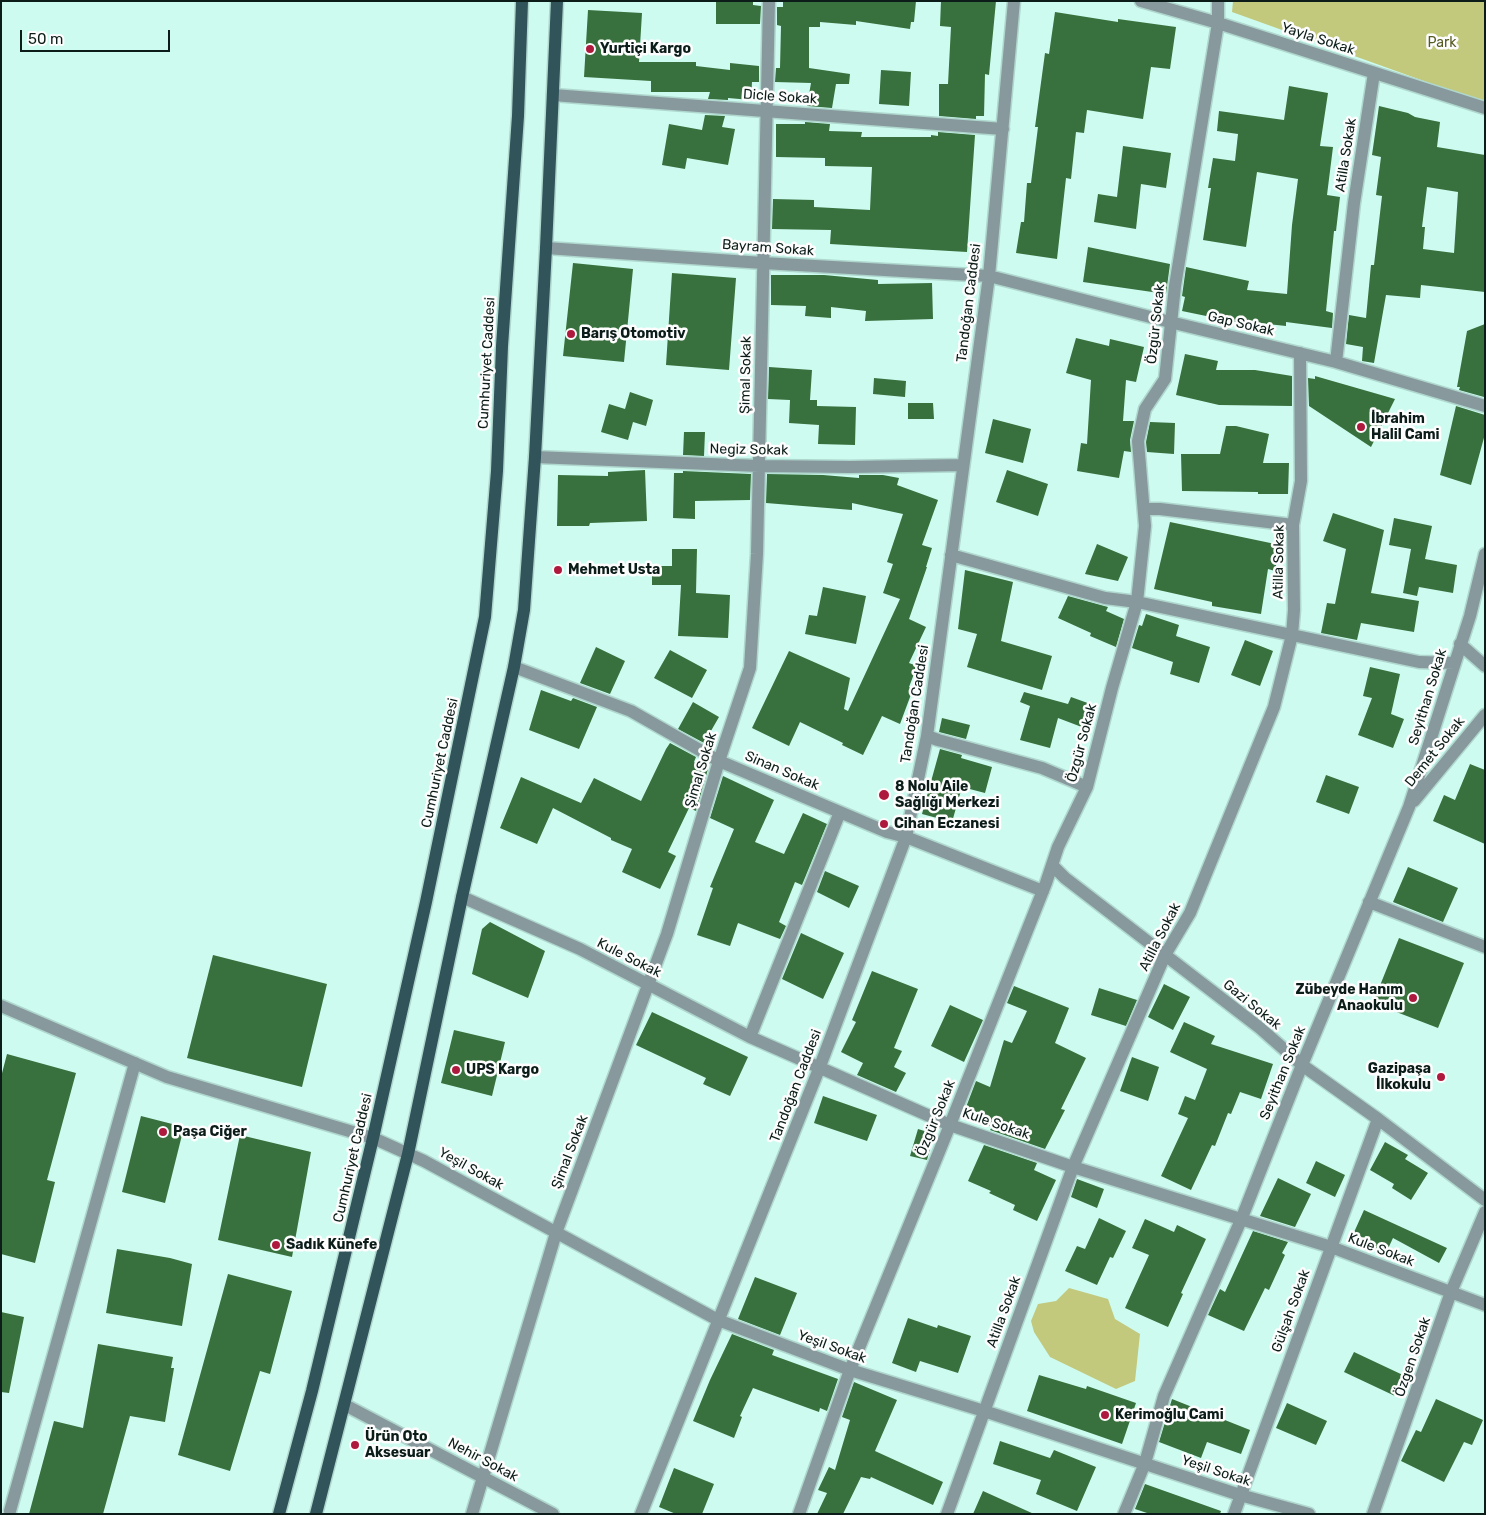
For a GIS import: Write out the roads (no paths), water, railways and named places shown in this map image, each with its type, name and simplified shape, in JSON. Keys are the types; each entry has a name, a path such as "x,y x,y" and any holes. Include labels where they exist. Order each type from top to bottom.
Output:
{"main road":[{"name":"Cumhuriyet Caddesi","path":"279,1514 312,1391 373,1138 426,902 485,617 497,471 502,346 518,116 522,1"},
{"path":"316,1514 408,1154 462,897 514,667 524,610 546,248 557,1"}],"street":[{"name":"Şimal Sokak","path":"472,1514 556,1233 650,985 719,760 750,668 757,554 764,145 767,110 769,1"},
{"name":"Tandoğan Caddesi","path":"641,1514 819,1069 906,837 927,736 989,276 1014,1"},
{"name":"Yayla Sokak","path":"1142,1 1218,23 1485,108"},
{"name":"Özgür Sokak","path":"799,1514 850,1370 1043,891 1058,847 1087,787 1112,688 1137,602 1145,526 1138,441 1145,409 1165,379 1175,286 1218,23 1218,1"},
{"name":"Atilla Sokak","path":"1336,362 1354,203 1374,73"},
{"name":"Dicle Sokak","path":"554,95 1003,129"},
{"name":"Bayram Sokak","path":"546,248 989,276"},
{"name":"Gap Sokak","path":"989,276 1336,362 1485,406"},
{"name":"Atilla Sokak","path":"947,1514 1073,1167 1165,955 1190,913 1274,707 1292,635 1294,610 1293,525 1301,481 1300,353"},
{"name":"Negiz Sokak","path":"534,457 759,466 964,465"},
{"path":"1144,508 1160,508 1293,525"},
{"name":"Seyithan Sokak","path":"1124,1514 1145,1463 1164,1396 1241,1220 1302,1065 1409,807 1456,663 1485,554"},
{"path":"951,555 1105,598 1137,602 1419,662 1456,663"},
{"path":"1460,644 1485,666"},
{"name":"Sinan Sokak","path":"514,667 631,711 719,760 887,832 906,837 1043,891"},
{"name":"Demet Sokak","path":"1409,807 1485,715"},
{"path":"927,736 1042,768 1087,787"},
{"path":"750,1037 840,812"},
{"name":"Gazi Sokak","path":"1052,865 1065,878 1260,1028 1302,1065 1378,1119 1485,1200"},
{"name":"Kule Sokak","path":"462,897 580,949 750,1037 819,1069 950,1124 1073,1167 1331,1247 1485,1304"},
{"path":"1369,902 1485,947"},
{"name":"Yeşil Sokak","path":"1,1006 167,1077 373,1138 424,1160 718,1320 850,1370 984,1411 1240,1495 1309,1514"},
{"path":"8,1509 135,1063"},
{"name":"Gülşah Sokak","path":"1234,1514 1378,1119"},
{"name":"Özgen Sokak","path":"1374,1514 1451,1292 1485,1212"},
{"name":"Nehir Sokak","path":"345,1405 553,1514"}],"place":[{"name":"Yurtiçi Kargo","path":"590,49"},
{"name":"Barış Otomotiv","path":"571,334"},
{"name":"İbrahim Halil Cami","path":"1361,427"},
{"name":"Mehmet Usta","path":"558,570"},
{"name":"8 Nolu Aile Sağlığı Merkezi","path":"884,795"},
{"name":"Cihan Eczanesi","path":"884,824"},
{"name":"Zübeyde Hanım Anaokulu","path":"1413,998"},
{"name":"UPS Kargo","path":"456,1070"},
{"name":"Gazipaşa İlkokulu","path":"1441,1077"},
{"name":"Paşa Ciğer","path":"163,1132"},
{"name":"Sadık Künefe","path":"276,1245"},
{"name":"Kerimoğlu Cami","path":"1105,1415"},
{"name":"Ürün Oto Aksesuar","path":"355,1445"}],"park label":[{"name":"Park","path":"1442,43"}]}
